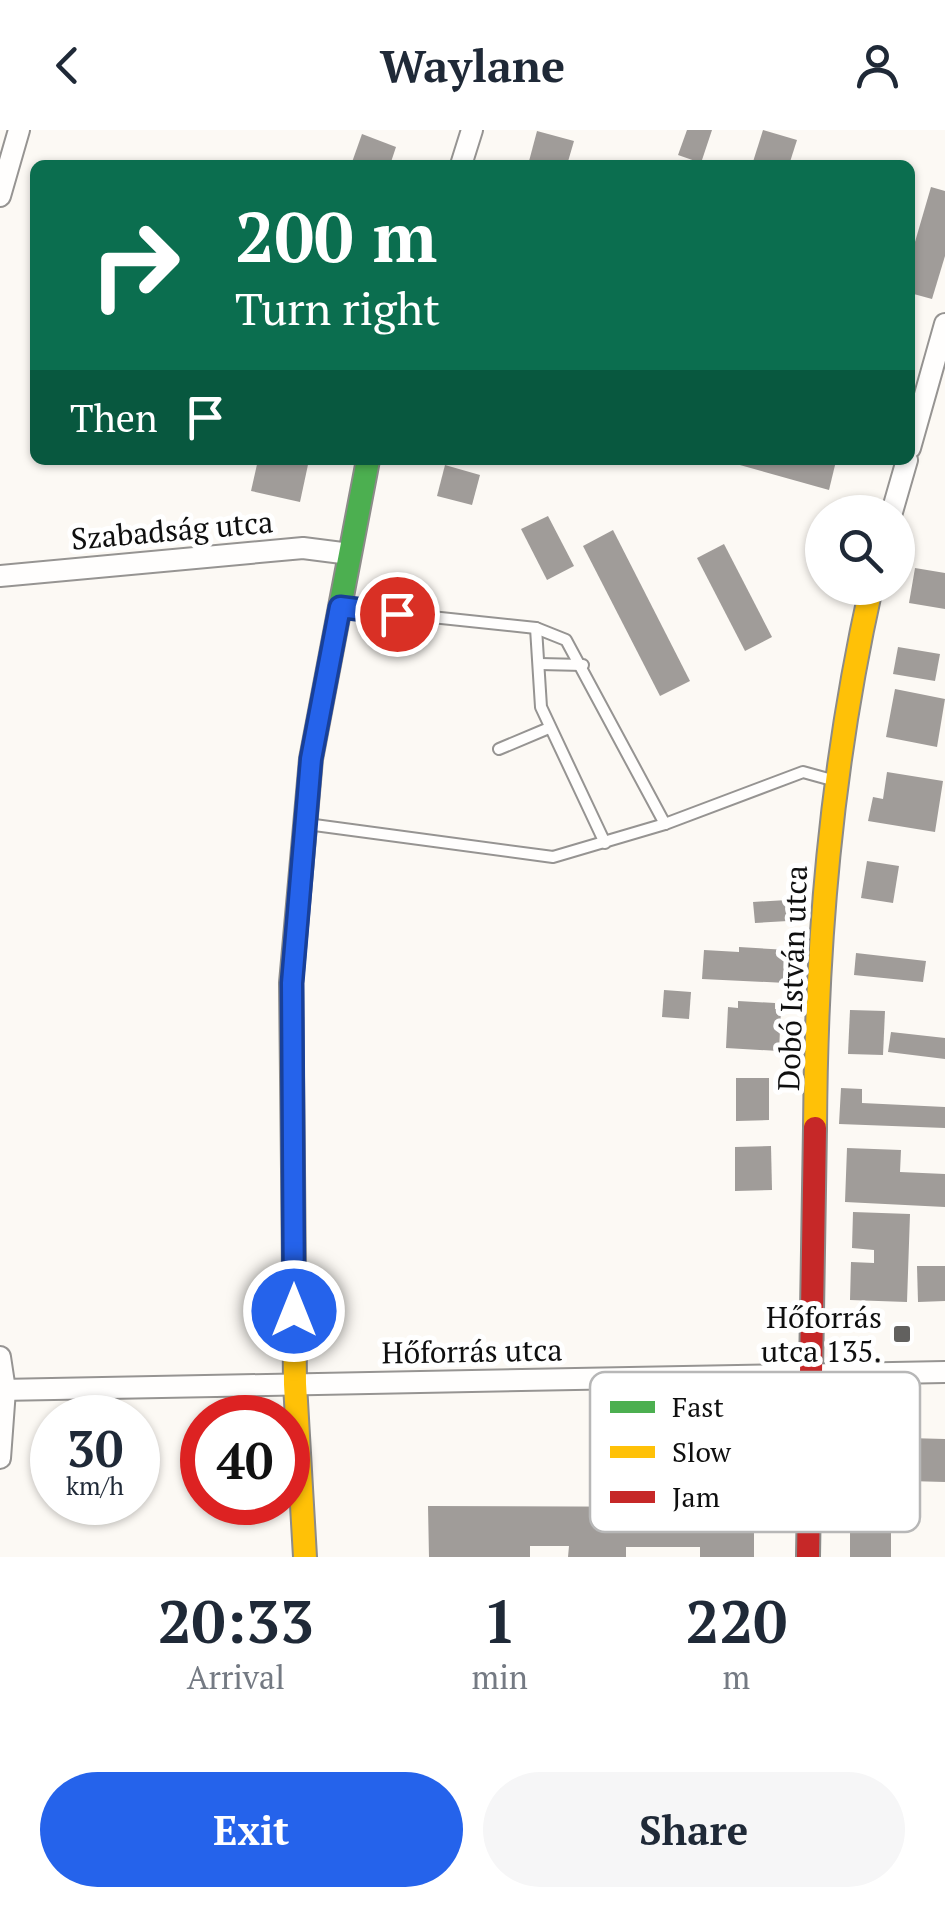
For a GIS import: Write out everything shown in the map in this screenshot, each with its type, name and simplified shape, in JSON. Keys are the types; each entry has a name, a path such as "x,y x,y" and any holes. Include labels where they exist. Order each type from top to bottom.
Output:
{"street":[{"path":"0,196 19,130"},
{"path":"463,160 472,130"},
{"path":"915,430 945,324"},
{"path":"304,1557 295,1384 292,983 311,759 367,465"},
{"path":"897,495 905,465"},
{"name":"Szabadság utca","path":"0,576 303,548 350,554"},
{"name":"Dobó István utca","path":"812,1372 825,869 835,780 868,605"},
{"path":"0,1357 0,1458"},
{"name":"Hőforrás utca","path":"920,1372 945,1372"},
{"name":"Hőforrás utca","path":"2,1390 590,1378"},
{"name":"Dobó István utca","path":"808,1557 810,1532"}],"lane":[{"path":"340,607 536,628 566,640 583,665 665,824"},
{"path":"536,628 540,707 605,843"},
{"path":"540,664 583,665"},
{"path":"499,749 549,728"},
{"path":"306,824 535,856 567,856 804,772 835,780"}],"building":[{"path":"687,130 712,130 702,160 678,155"},
{"path":"763,130 797,140 791,160 754,160"},
{"path":"537,131 574,141 568,160 529,160"},
{"path":"362,134 396,147 392,160 353,160"},
{"path":"931,187 945,191 945,256 932,299 915,294 915,242"},
{"path":"257,465 308,465 300,502 251,491"},
{"path":"445,465 480,475 472,505 437,496"},
{"path":"740,465 835,465 829,490"},
{"path":"548,516 574,566 547,580 521,529"},
{"path":"613,530 690,681 660,696 583,546"},
{"path":"724,544 772,637 745,651 697,558"},
{"path":"915,568 945,573 945,609 915,604"},
{"path":"898,647 940,654 935,681 893,674"},
{"path":"895,689 945,699 937,747 886,737"},
{"path":"887,772 943,781 935,832 868,821 873,797 883,799"},
{"path":"867,861 899,866 893,903 861,898"},
{"path":"787,900 788,921 755,923 753,902"},
{"path":"739,947 788,950 786,983 702,979 704,950 739,952"},
{"path":"856,953 926,961 923,982 854,975"},
{"path":"664,990 691,992 689,1019 662,1017"},
{"path":"738,1001 775,1003 775,1009 781,1010 779,1051 726,1048 728,1007 738,1008"},
{"path":"850,1010 885,1011 883,1055 848,1054"},
{"path":"891,1032 945,1038 945,1059 888,1052"},
{"path":"736,1078 769,1078 769,1120 736,1121"},
{"path":"841,1088 862,1089 862,1103 945,1107 945,1128 839,1124"},
{"path":"771,1146 772,1190 735,1191 735,1147"},
{"path":"847,1148 901,1150 900,1172 945,1174 945,1207 845,1202"},
{"path":"853,1212 910,1214 907,1302 850,1300 851,1262 874,1263 874,1250 852,1248"},
{"path":"917,1266 945,1266 945,1301 918,1302"},
{"path":"920,1438 945,1439 945,1482 920,1481"},
{"path":"428,1506 590,1507 590,1532 754,1532 754,1557 700,1557 700,1547 626,1547 626,1557 568,1557 569,1546 530,1546 530,1557 429,1557"},
{"path":"850,1532 891,1532 891,1557 850,1557"}],"traffic: fast":[{"path":"293,1169 291,983 311,759 367,465"}],"traffic: slow":[{"path":"815,1128 828,856 846,722 867,605"},
{"path":"293,1169 295,1384 305,1557"}],"traffic: jam":[{"path":"811,1372 815,1128"},
{"path":"808,1532 808,1557"}],"place":[{"name":"Hőforrás utca 135.","path":"902,1334"}],"route":[{"path":"294,1311 292,983 311,759 340,607 397,614"}]}
